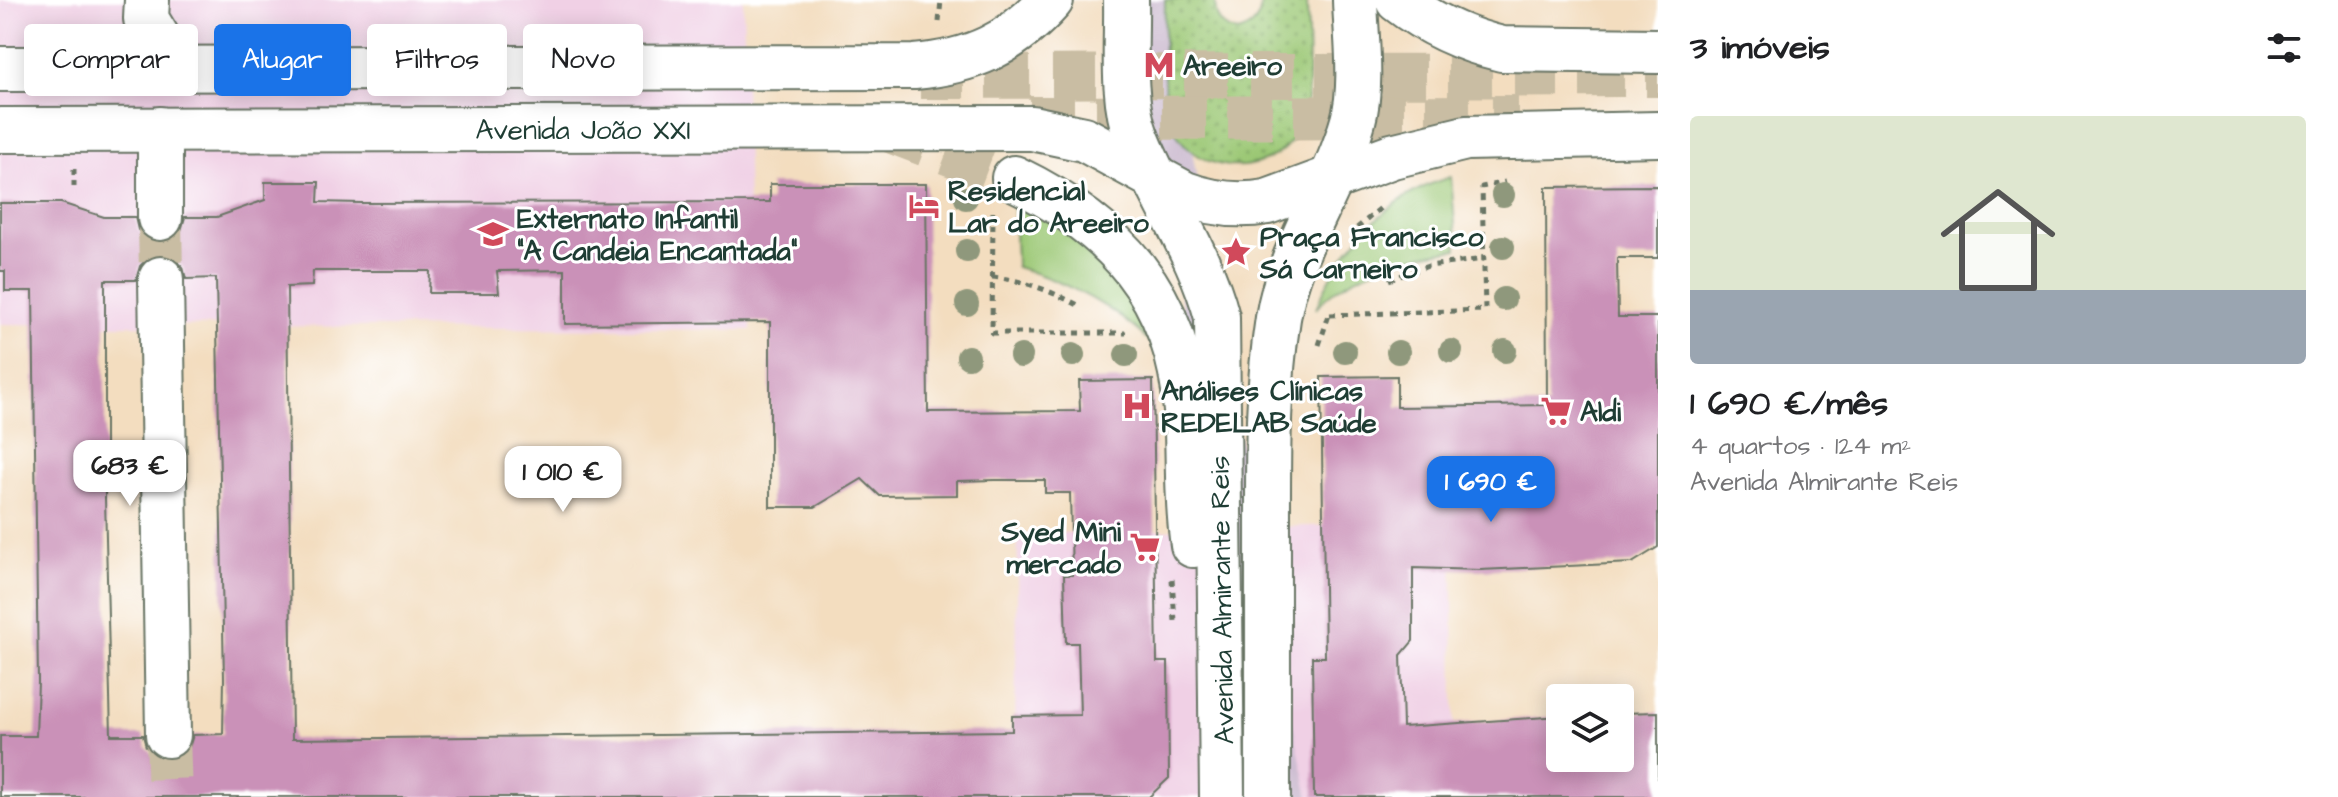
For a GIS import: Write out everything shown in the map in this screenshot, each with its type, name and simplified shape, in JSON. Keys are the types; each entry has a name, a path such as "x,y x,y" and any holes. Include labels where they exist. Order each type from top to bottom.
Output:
{"main road":[{"path":"147,0 148,24"},
{"path":"171,24 173,0"},
{"path":"198,56 914,67 963,60 994,47 1034,19 1051,0"},
{"path":"1126,0 1129,102 1135,134 1156,177 1202,200 1246,206 1267,202 1392,156 1466,138 1658,134"},
{"path":"1333,178 1354,117 1357,91 1355,0"},
{"path":"1398,0 1430,23 1478,43 1502,49 1658,51"},
{"path":"0,69 24,67"},
{"path":"160,96 160,218"},
{"name":"Avenida João XXI","path":"0,130 1032,128 1084,139 1156,177"},
{"name":"Avenida Almirante Reis","path":"1156,177 1204,276 1217,317 1222,797"},
{"name":"Avenida Almirante Reis","path":"1268,797 1268,419 1272,356 1290,269 1333,178"},
{"path":"1003,193 1068,207 1099,230 1130,262 1154,295 1171,334 1184,390 1189,522 1193,548 1221,626"},
{"path":"161,279 168,735"}],"path":[{"path":"1321,316 1485,310 1482,187 1518,179"},
{"path":"1003,193 992,277 992,333 1132,333"},
{"path":"1349,237 1366,218 1394,199"},
{"path":"1389,280 1428,266 1484,259"},
{"path":"992,277 1032,285 1080,306"},
{"path":"1171,564 1176,628"}],"shaded area":[{"path":"0,0 743,0 751,330 0,324"},
{"path":"1131,0 1167,0 1274,642 1309,797 1256,797 1206,450"},
{"path":"1452,522 1455,797 1014,797 1018,534"}],"green space":[{"path":"1165,0 1215,0 1220,21 1238,32 1256,20 1261,0 1307,0 1309,69 1306,105 1297,133 1283,149 1266,160 1247,166 1227,166 1208,161 1191,151 1178,136 1166,104"},
{"path":"1451,177 1457,249 1420,255 1380,267 1343,285 1316,309 1338,266 1368,227 1406,197"},
{"path":"1014,196 1060,220 1126,287 1152,344 1122,318 1089,297 1016,267"}],"building":[{"path":"265,182 319,182 318,202 361,203 770,202 770,184 926,184 928,412 1080,411 1079,381 1153,380 1157,662 1168,662 1169,778 1149,797 0,797 0,736 36,736 38,682 33,291 5,291 5,271 0,271 0,203 61,203 104,217 135,217 138,230 147,239 161,243 172,240 181,231 185,217 217,217 265,200","holes":["160,254 174,258 183,267 186,279 216,278 224,679 223,734 193,735 189,748 180,757 169,760 155,756 146,747 143,735 111,735 105,499 105,280 136,280 140,266 149,257","565,270 565,324 770,322 770,507 815,507 862,479 880,496 957,495 957,481 995,480 1045,480 1045,493 1070,493 1072,575 1064,575 1066,643 1078,643 1080,715 1012,716 1012,731 292,739 287,287 312,286 313,271 430,271 429,293 499,293 497,271"]},
{"path":"1658,186 1658,258 1617,258 1618,317 1658,317 1658,547 1632,563 1480,570 1413,568 1413,641 1401,655 1403,727 1546,717 1546,772 1634,772 1634,713 1658,712 1658,797 1314,797 1312,657 1325,657 1321,377 1397,376 1397,407 1547,405 1546,187"}],"tunnel":[{"path":"920,77 1658,75"},
{"path":"1030,118 1518,117"},
{"path":"885,129 1014,178"},
{"path":"160,218 161,279"},
{"path":"168,735 170,797"}],"place":[{"name":"Areeiro","path":"1159,65"},
{"name":"Residencial Lar do Areeiro","path":"924,206"},
{"name":"Externato Infantil \"A Candeia Encantada\"","path":"493,234"},
{"name":"Praça Francisco Sá Carneiro","path":"1236,252"},
{"name":"Análises Clínicas REDELAB Saúde","path":"1137,406"},
{"name":"Aldi","path":"1556,411"},
{"name":"Syed Mini mercado","path":"1145,547"}]}
